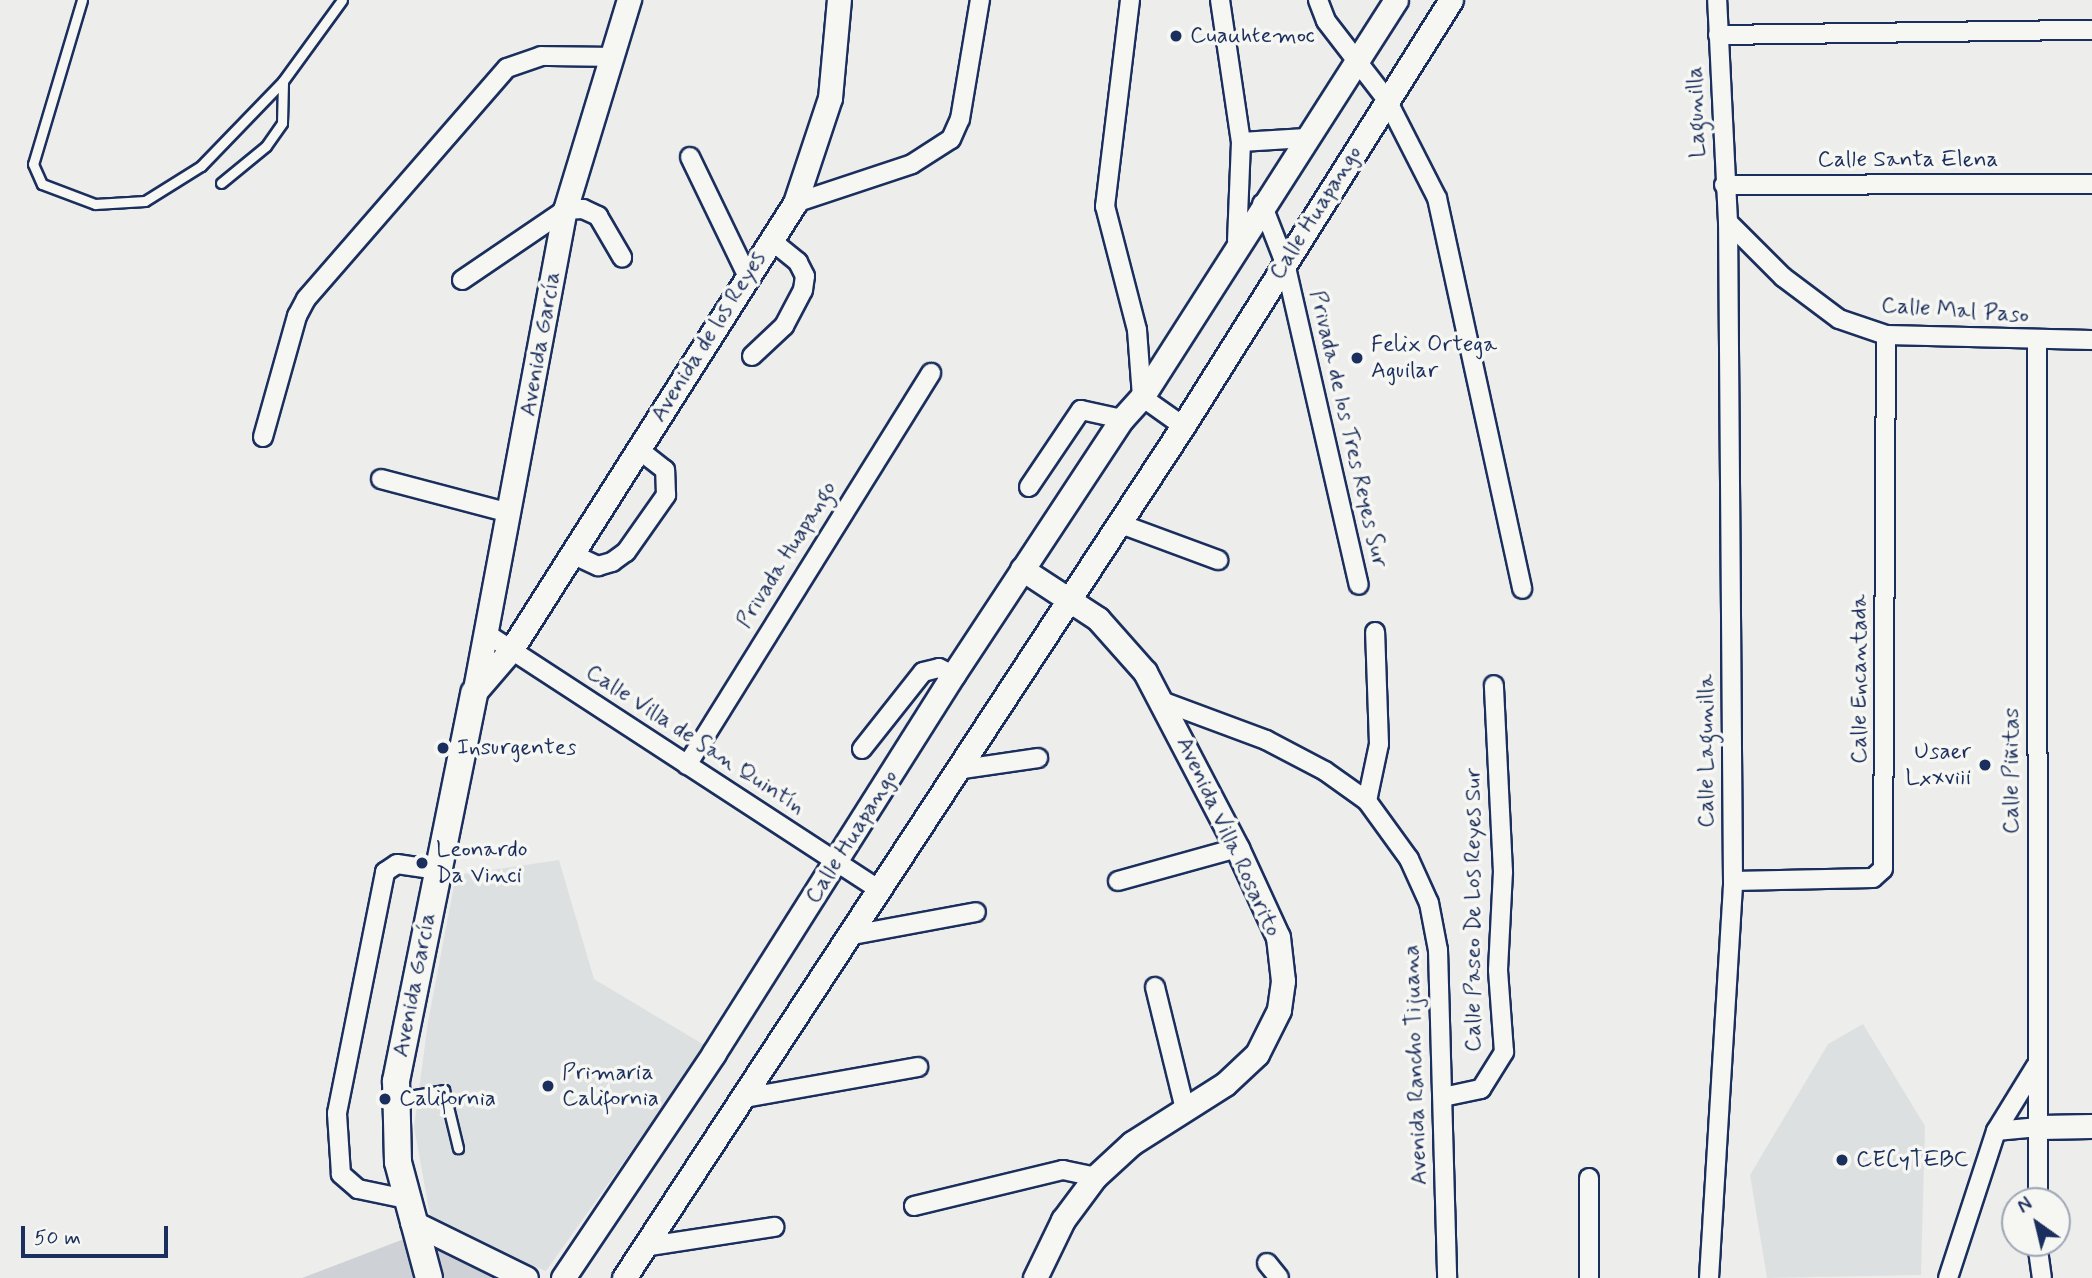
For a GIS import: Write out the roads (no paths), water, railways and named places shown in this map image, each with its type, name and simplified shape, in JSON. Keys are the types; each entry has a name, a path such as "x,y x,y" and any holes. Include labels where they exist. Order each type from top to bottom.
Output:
{"main road":[{"name":"Avenida García","path":"429,1278 409,1211 398,1161 396,1098 437,870 487,634 565,210 609,57 629,0"},
{"name":"Avenida de los Reyes","path":"511,650 795,203 830,98 839,0"},
{"name":"Calle Huapango","path":"563,1278 837,860 1023,569 1122,419 1142,397 1237,241 1396,0"},
{"name":"Calle Huapango","path":"624,1278 744,1098 876,888 1183,426 1451,0"},
{"name":"Avenida Villa Rosarito","path":"1023,569 1068,597 1126,648 1164,702 1278,937 1283,981 1279,1010 1257,1054 1242,1071 1132,1143 1096,1177 1063,1220 1043,1273"},
{"name":"Avenida García","path":"474,693 511,650"},
{"path":"2039,1127 2092,1126"},
{"path":"409,1211 526,1278"}],"street":[{"path":"795,203 912,164 951,139 960,119 981,0"},
{"path":"1130,0 1105,206 1138,330 1142,397 1183,426"},
{"path":"1220,0 1241,142 1237,241"},
{"path":"1318,0 1326,21 1387,100 1426,170 1447,233 1522,589"},
{"name":"Lagunilla","path":"1717,0 1724,185 1728,222"},
{"path":"1718,35 2092,30"},
{"path":"263,437 297,316 306,299 507,68 541,57 609,57"},
{"path":"1241,142 1306,138"},
{"path":"690,157 747,275"},
{"name":"Calle Santa Elena","path":"1724,185 2092,184"},
{"name":"Privada de los Tres Reyes Sur","path":"1262,204 1284,263 1359,585"},
{"path":"462,280 565,210 583,209 598,216 622,257"},
{"name":"Calle Mal Paso","path":"1728,222 1783,277 1839,319 1886,335 2092,340"},
{"name":"Calle Lagunilla","path":"1709,1278 1732,881 1728,222"},
{"path":"752,356 784,326 803,290 805,276 798,262 771,240"},
{"name":"Calle Encantada","path":"1732,881 1872,878 1883,869 1886,335"},
{"name":"Calle Piñitas","path":"2037,340 2038,1187"},
{"name":"Privada Huapango","path":"687,765 931,373"},
{"path":"1029,487 1081,410 1122,419"},
{"path":"572,554 598,566 612,562 626,552 666,495 665,471 638,449"},
{"path":"381,479 510,513"},
{"path":"1118,523 1218,560"},
{"path":"1367,802 1379,744 1375,632"},
{"name":"Calle Villa de San Quintín","path":"487,634 837,860 876,888"},
{"path":"862,749 923,672 939,668 953,676"},
{"name":"Calle Paseo De Los Reyes Sur","path":"1443,1097 1481,1089 1504,1052 1498,970 1503,872 1494,685"},
{"name":"Avenida Rancho Tijuana","path":"1164,702 1297,753 1367,802 1409,859 1429,903 1442,995 1447,1278"},
{"path":"956,769 1038,758"},
{"path":"1118,881 1237,848"},
{"path":"409,1211 358,1189 341,1174 337,1113 385,872 397,864 437,870"},
{"path":"847,936 976,912"},
{"path":"1155,987 1185,1109"},
{"path":"1948,1278 1996,1131 2036,1066"},
{"path":"744,1098 918,1068"},
{"path":"1996,1131 2039,1127"},
{"path":"914,1206 1063,1170 1096,1177"},
{"path":"1589,1178 1589,1278"},
{"path":"643,1247 774,1227"},
{"path":"2040,1257 2042,1278"},
{"path":"1267,1263 1279,1278"}],"lane":[{"path":"82,0 33,164 42,184 95,204 145,201 201,166 283,81 342,0"},
{"path":"221,183 266,146 282,123 283,81"},
{"path":"396,1098 444,1090 458,1148"}],"place":[{"name":"Cuauhtemoc","path":"1176,36"},
{"name":"Felix Ortega Aguilar","path":"1357,358"},
{"name":"Insurgentes","path":"443,748"},
{"name":"Usaer Lxxviii","path":"1985,765"},
{"name":"Leonardo Da Vinci","path":"422,863"},
{"name":"Primaria California","path":"548,1086"},
{"name":"California","path":"385,1099"},
{"name":"CECyTEBC","path":"1842,1160"}]}
